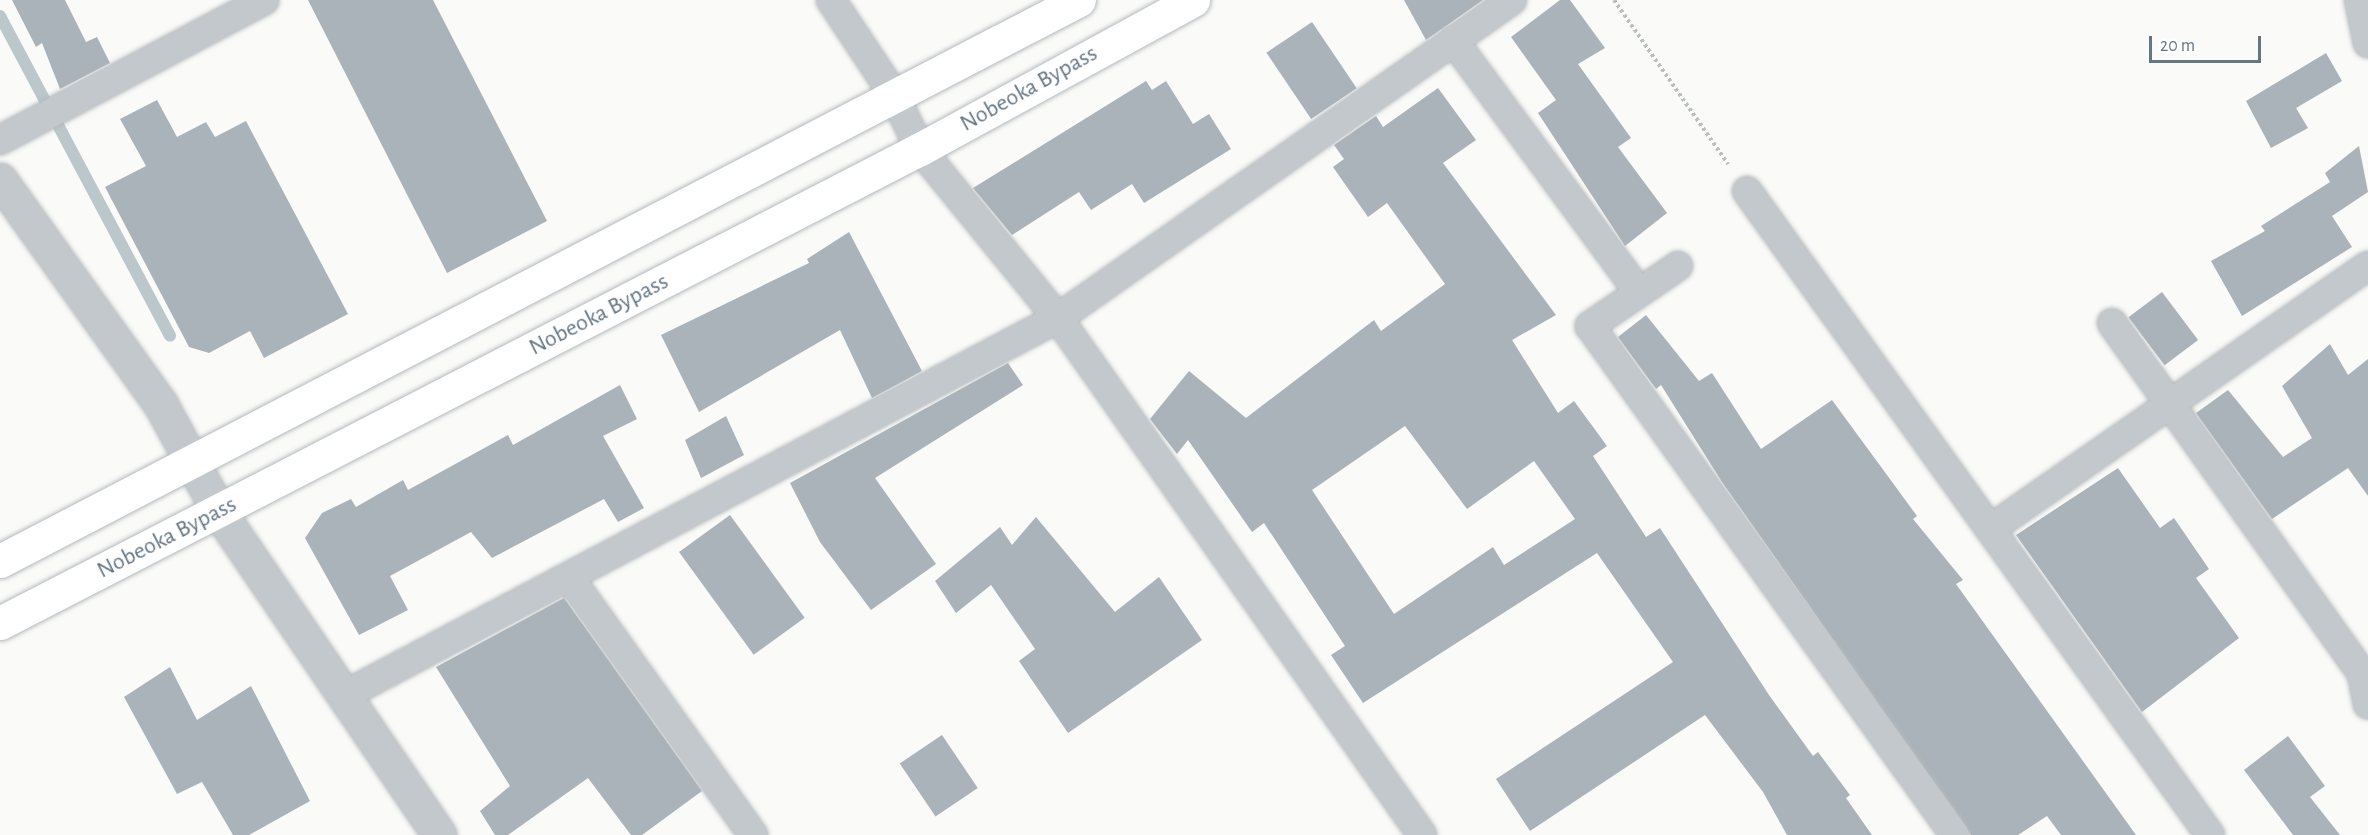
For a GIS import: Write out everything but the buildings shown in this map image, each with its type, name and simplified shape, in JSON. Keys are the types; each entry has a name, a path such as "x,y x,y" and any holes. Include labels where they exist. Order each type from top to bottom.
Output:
{"highway":[{"path":"0,561 1079,0"},
{"name":"Nobeoka Bypass","path":"0,623 920,149 1193,0"}],"street":[{"path":"0,140 264,0"},
{"path":"831,0 894,95 920,149 1058,318 1422,835"},
{"path":"345,695 1058,318 1512,0"},
{"path":"2359,0 2368,43"},
{"path":"1453,40 1639,292"},
{"path":"0,180 161,405 219,512 439,835"},
{"path":"1747,191 1992,528 2210,835"},
{"path":"1678,266 1590,326 1955,835"},
{"path":"1992,528 2168,402 2368,266"},
{"path":"2112,323 2362,674 2368,704"},
{"path":"569,577 753,835"}],"path":[{"path":"1614,0 1747,191"}],"waterway":[{"path":"0,16 170,336"}]}
